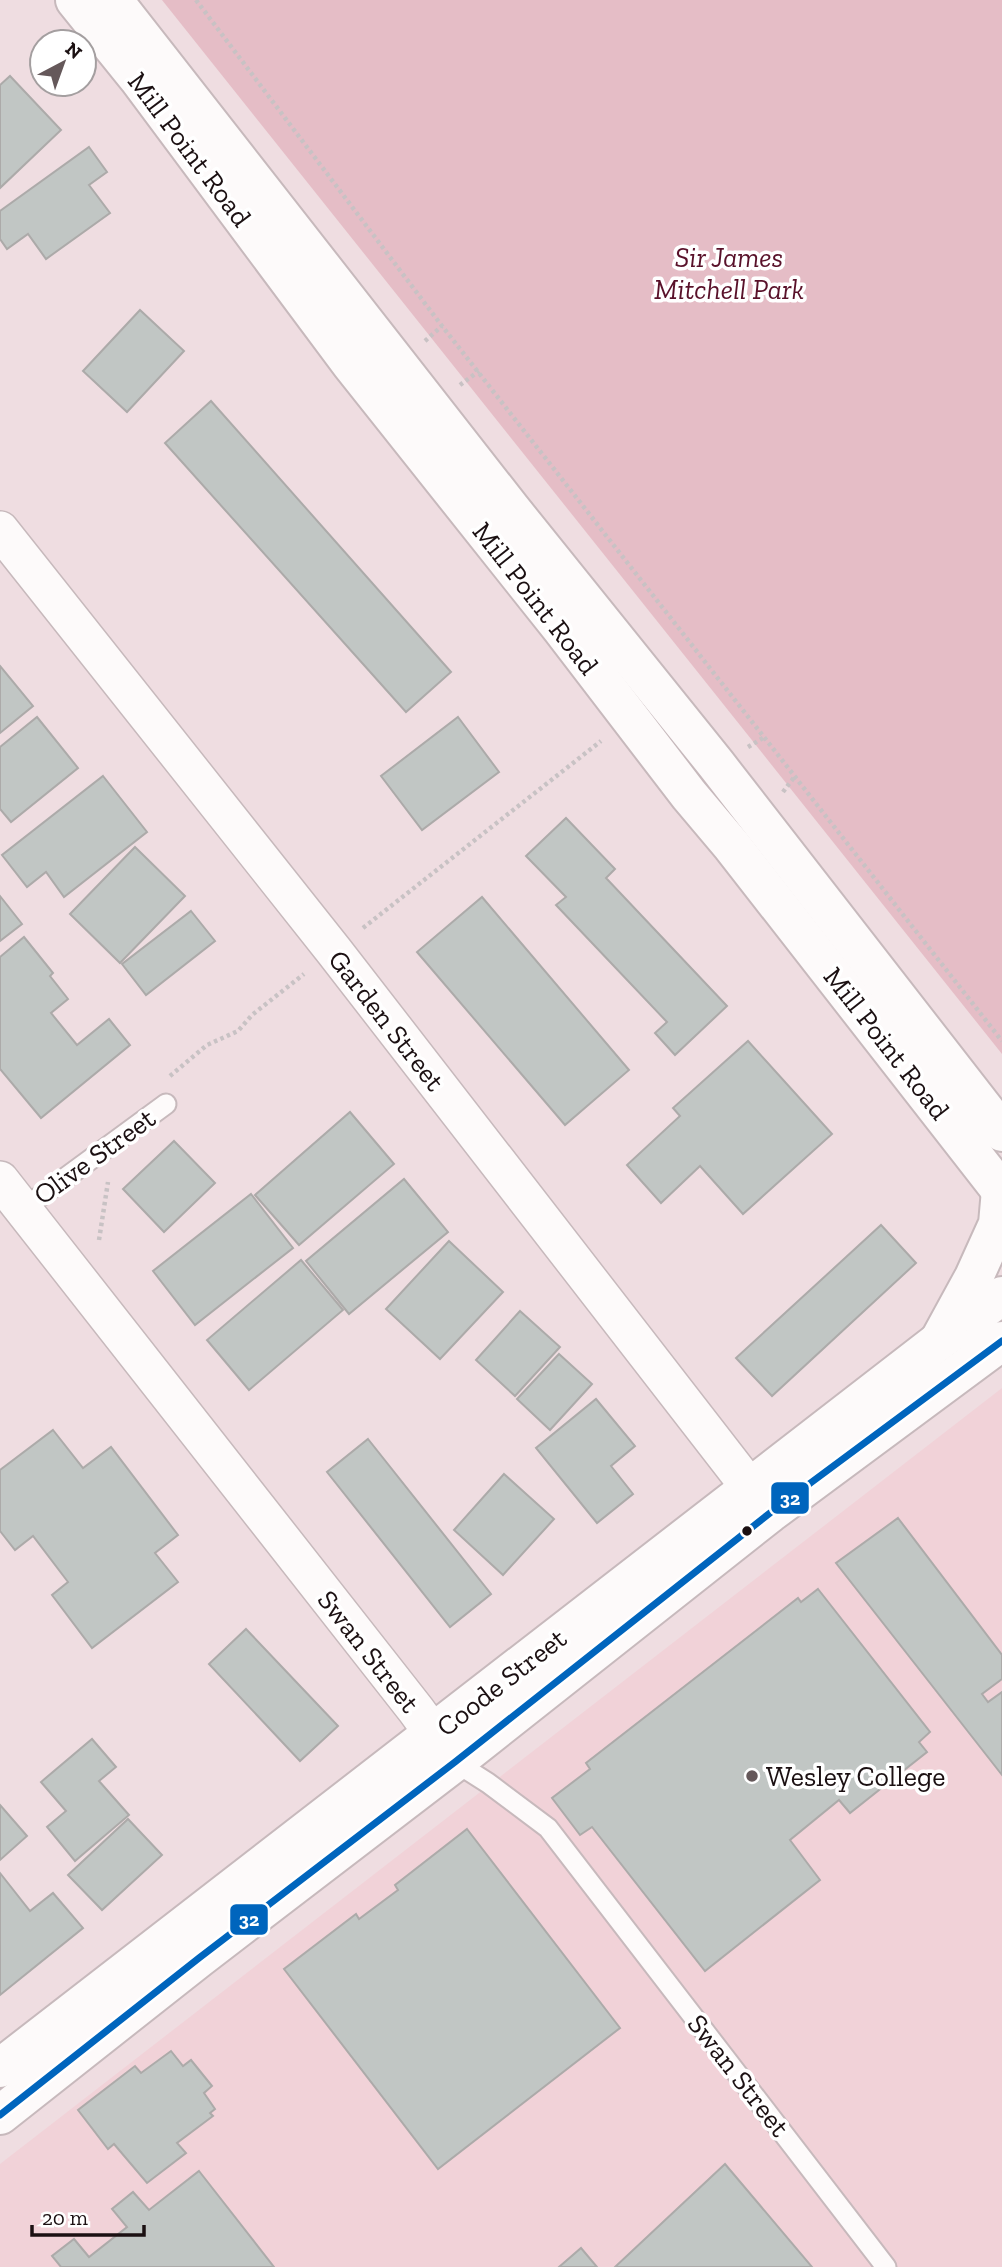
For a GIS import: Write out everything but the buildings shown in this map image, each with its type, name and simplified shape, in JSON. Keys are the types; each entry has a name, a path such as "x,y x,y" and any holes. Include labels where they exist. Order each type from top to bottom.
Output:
{"main road":[{"name":"Mill Point Road","path":"75,0 138,78 351,364 1001,1191"},
{"name":"Mill Point Road","path":"113,0 503,499 716,764 1002,1132"},
{"path":"939,1341 974,1277 998,1224 1001,1191"},
{"name":"Coode Street","path":"0,2115 199,1958 444,1749 760,1501 939,1341 1002,1296"},
{"name":"Coode Street","path":"760,1501 1002,1341"},
{"name":"Coode Street","path":"0,2068 444,1749"}],"street":[{"name":"Garden Street","path":"0,530 334,951 760,1501"},
{"name":"Swan Street","path":"0,1180 444,1749"}],"lane":[{"name":"Olive Street","path":"23,1209 166,1104"},
{"name":"Swan Street","path":"444,1749 548,1828 886,2267"}],"path":[{"path":"195,0 442,326 1002,1041"},
{"path":"166,1104 168,1077 207,1045 238,1031 252,1015 630,718"},
{"path":"99,1240 114,1142"}],"shaded area":[{"name":"Wesley College","path":"1002,1388 1002,2267 0,2267 0,2164"}],"green space":[{"name":"Sir James Mitchell Park","path":"162,0 1002,0 1002,1054"}],"transit line":[{"name":"32","path":"0,2115 455,1762 770,1513 1002,1341"}],"place":[{"name":"Wesley College","path":"752,1776"}]}
